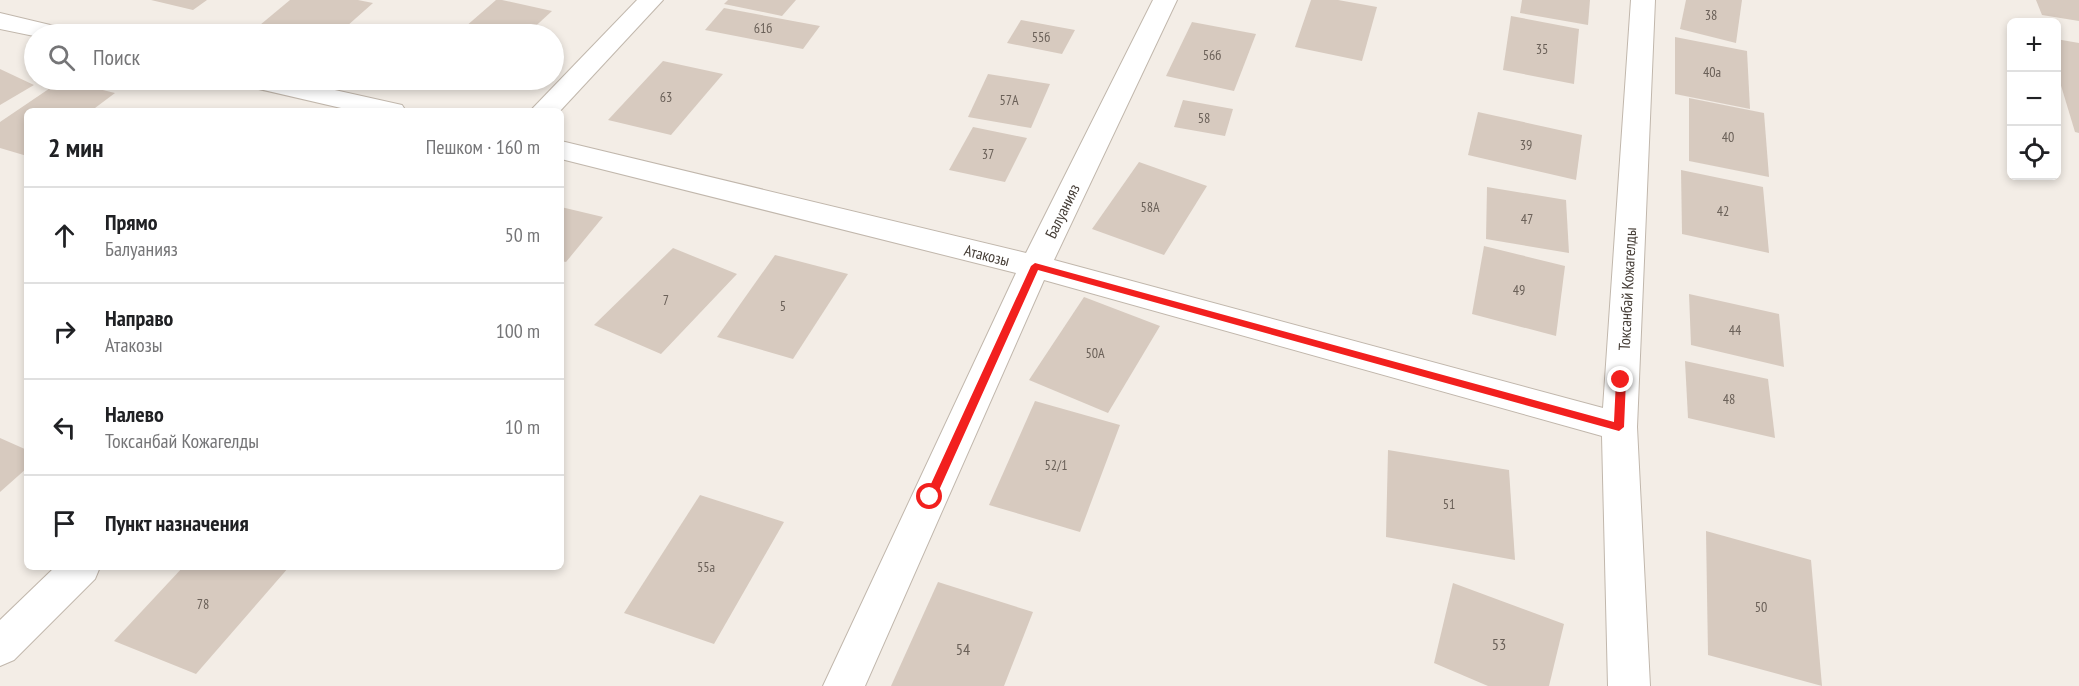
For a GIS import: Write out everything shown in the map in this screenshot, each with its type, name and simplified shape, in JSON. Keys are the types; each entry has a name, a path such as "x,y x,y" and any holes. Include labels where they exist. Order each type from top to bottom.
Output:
{"street":[{"path":"547,108 651,0"},
{"name":"Балуанияз","path":"844,686 1035,266 1165,0"},
{"name":"Токсанбай Кожагелды","path":"1629,686 1619,427 1643,0"},
{"path":"0,21 24,26"},
{"path":"299,90 379,108"},
{"name":"Атакозы","path":"564,151 1035,266 1619,427"},
{"path":"0,647 78,570"}],"building":[{"path":"151,0 207,0 193,10"},
{"path":"290,0 358,0 373,3 349,24 261,24"},
{"path":"496,0 552,11 538,24 468,24"},
{"path":"728,0 796,0 782,16 724,4"},
{"path":"1311,0 1338,0 1377,7 1362,61 1295,47"},
{"path":"1522,0 1590,0 1588,25 1520,13"},
{"path":"1686,0 1742,0 1736,43 1680,29"},
{"path":"2036,0 2079,0 2079,21 2042,15"},
{"path":"724,8 820,26 803,49 705,30"},
{"path":"1511,16 1579,29 1574,84 1503,70"},
{"path":"1021,20 1075,30 1062,54 1007,43"},
{"path":"1192,22 1256,34 1234,91 1166,76"},
{"path":"1675,37 1747,51 1750,109 1675,94"},
{"path":"2061,40 2079,43 2079,133 2075,132 2061,86"},
{"path":"663,61 723,74 671,135 608,120"},
{"path":"0,69 24,80 26,90 0,105"},
{"path":"988,74 1050,84 1031,128 968,117"},
{"path":"47,90 103,90 115,93 95,108 24,108 24,155 0,148 0,122"},
{"path":"1689,98 1764,113 1769,177 1689,161"},
{"path":"1183,100 1233,109 1225,136 1174,127"},
{"path":"1478,112 1582,135 1576,180 1468,155"},
{"path":"973,127 1027,138 1005,182 949,170"},
{"path":"1139,162 1207,186 1164,255 1092,229"},
{"path":"1681,170 1763,187 1769,253 1682,234"},
{"path":"1487,187 1566,200 1569,253 1486,239"},
{"path":"564,208 603,217 564,262"},
{"path":"1484,246 1565,266 1556,336 1472,314"},
{"path":"673,248 737,274 661,354 594,325"},
{"path":"775,255 848,274 793,359 717,337"},
{"path":"1689,294 1779,314 1784,367 1691,345"},
{"path":"1084,297 1160,326 1108,413 1029,380"},
{"path":"1685,361 1768,379 1775,438 1688,418"},
{"path":"1035,401 1120,425 1080,532 989,505"},
{"path":"0,438 24,449 24,471 0,492"},
{"path":"1388,450 1509,470 1515,560 1386,537"},
{"path":"700,495 784,522 714,644 624,613"},
{"path":"1706,531 1811,560 1822,686 1708,655"},
{"path":"180,570 286,570 196,674 114,641"},
{"path":"938,582 1033,612 1004,686 891,686"},
{"path":"1453,583 1564,624 1549,686 1488,686 1434,663"}],"route":[{"path":"930,497 1035,266 1619,427 1621,380"}]}
